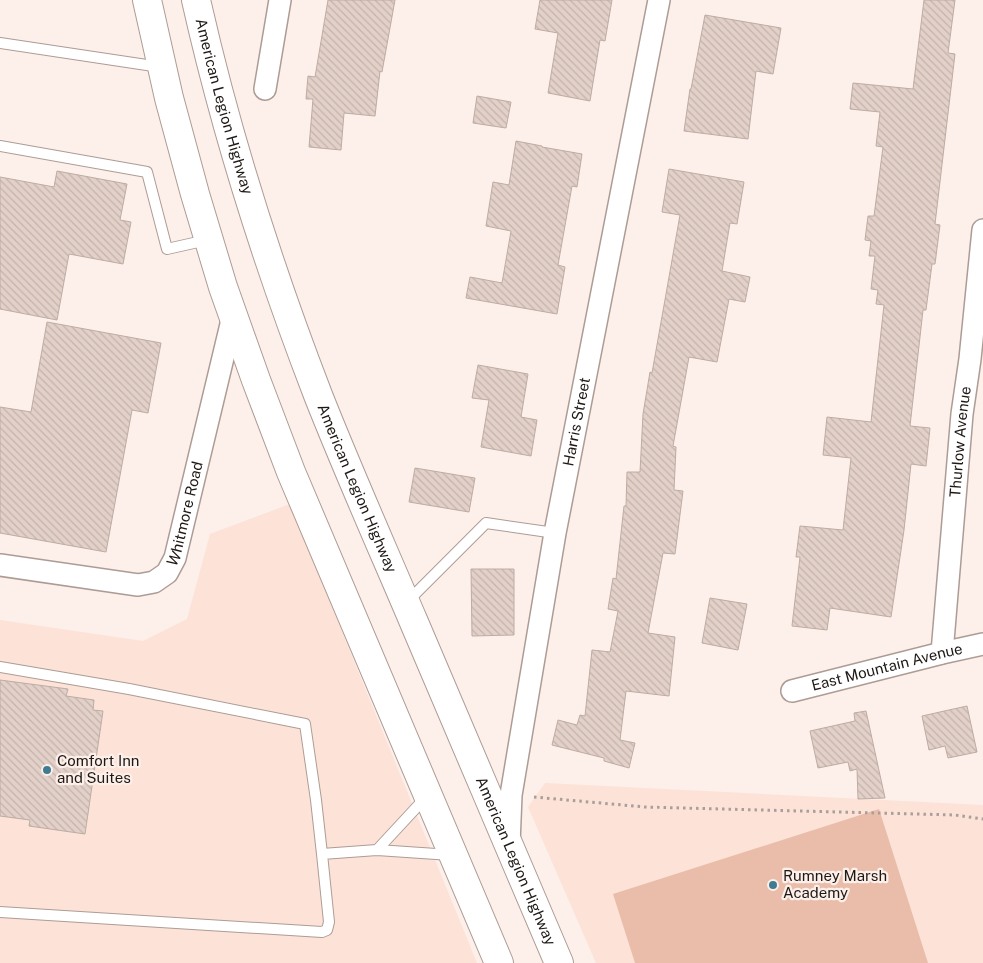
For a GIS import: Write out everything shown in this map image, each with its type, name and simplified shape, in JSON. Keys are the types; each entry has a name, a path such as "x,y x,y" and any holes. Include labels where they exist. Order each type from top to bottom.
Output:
{"highway":[{"path":"147,0 161,68 208,240 259,389 291,472 498,963"},
{"name":"American Legion Highway","path":"196,0 226,118 253,210 301,349 374,531 559,963"}],"street":[{"path":"265,89 280,0"},
{"name":"Harris Street","path":"509,846 511,795 555,533 659,0"},
{"name":"Thurlow Avenue","path":"942,653 962,414 970,359 983,230"},
{"name":"Whitmore Road","path":"0,565 138,585 154,582 167,573 175,558 233,316"},
{"name":"East Mountain Avenue","path":"792,691 983,644"}],"lane":[{"path":"0,43 161,68"},
{"path":"0,146 147,172 168,249 208,240"},
{"path":"406,604 486,523 555,533"},
{"path":"0,667 129,689 305,724 316,800 329,922 327,930 322,932 0,912"},
{"path":"377,850 428,795"},
{"path":"322,854 377,850 453,856"}],"path":[{"path":"511,795 646,807 955,815 983,819"}],"shaded area":[{"path":"290,504 477,963 0,963 0,620 143,641 187,619 210,534"},
{"name":"Rumney Marsh Academy","path":"545,783 983,805 983,963 596,963 528,807"},
{"path":"879,809 928,963 635,963 613,894"}],"building":[{"path":"328,0 395,0 382,72 380,71 375,116 344,113 341,150 309,147 313,99 306,99 308,76 315,77"},
{"path":"540,0 612,0 605,41 600,40 590,101 548,93 558,33 535,29"},
{"path":"924,0 955,0 948,53 955,54 935,224 940,225 935,264 932,264 926,310 923,310 910,426 930,428 926,466 911,464 904,530 891,617 830,608 827,630 792,626 800,557 796,557 800,526 843,530 851,458 823,455 827,417 871,422 884,305 876,304 878,290 871,289 875,256 869,256 871,241 865,240 868,216 874,216 883,147 876,146 880,112 850,109 853,83 913,89"},
{"path":"705,15 781,28 773,74 756,71 748,139 684,131 690,89"},
{"path":"477,96 511,102 506,128 473,123"},
{"path":"516,141 582,154 577,187 572,186 558,265 565,267 557,314 466,298 470,277 502,283 511,231 486,226 493,182 509,185"},
{"path":"669,169 744,182 737,224 730,223 722,271 750,277 745,302 729,299 717,362 689,357 673,446 676,447 674,490 683,491 675,554 663,553 648,633 675,637 669,696 626,691 620,740 635,743 629,768 604,761 604,758 552,745 558,720 577,725 580,715 585,716 592,650 610,652 618,611 608,609 613,578 616,579 624,506 626,506 627,472 640,472 643,414 680,215 662,212"},
{"path":"57,171 127,184 120,220 131,222 123,264 69,254 57,320 0,309 0,177 54,187"},
{"path":"47,322 161,343 148,413 132,410 106,552 0,533 0,407 31,412"},
{"path":"478,365 528,374 521,417 537,420 531,456 481,447 489,400 472,398"},
{"path":"415,468 475,478 469,512 409,502"},
{"path":"471,569 514,569 514,635 472,636"},
{"path":"710,598 747,604 738,650 702,643"},
{"name":"Comfort Inn and Suites","path":"0,680 68,689 66,696 94,700 93,710 103,711 85,834 29,826 30,820 0,816"},
{"path":"967,706 977,752 948,758 945,746 929,750 922,716"},
{"path":"866,711 885,798 858,799 857,769 850,771 848,762 818,768 810,731 855,721 854,713"}],"place":[{"name":"Comfort Inn and Suites","path":"47,770"},
{"name":"Rumney Marsh Academy","path":"773,885"}]}
